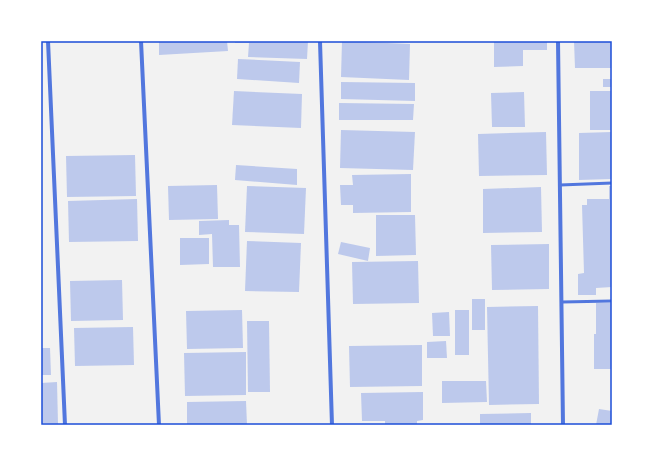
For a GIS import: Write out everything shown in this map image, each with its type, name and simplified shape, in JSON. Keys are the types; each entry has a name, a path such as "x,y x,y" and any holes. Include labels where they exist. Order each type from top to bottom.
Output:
{"street":[{"path":"48,41 65,425"},
{"path":"141,41 159,425"},
{"path":"320,41 332,425"},
{"path":"558,41 563,425"}],"lane":[{"path":"560,185 612,183"},
{"path":"562,302 612,301"}],"building":[{"path":"159,41 227,41 228,51 159,55"},
{"path":"235,41 308,41 307,59 248,57 249,43 235,43"},
{"path":"342,41 410,44 409,80 341,77"},
{"path":"494,41 547,41 547,50 523,50 523,66 494,67"},
{"path":"574,41 612,41 612,68 575,68"},
{"path":"238,59 300,62 299,83 237,79"},
{"path":"603,79 612,79 612,87 603,87"},
{"path":"341,82 415,83 415,101 341,99"},
{"path":"234,91 302,94 301,128 232,125"},
{"path":"590,91 612,91 612,130 590,130"},
{"path":"524,92 525,127 492,127 491,93"},
{"path":"339,103 414,104 413,120 339,120"},
{"path":"341,130 415,132 413,170 340,168"},
{"path":"546,132 547,175 479,176 478,134"},
{"path":"612,132 612,179 579,180 579,133"},
{"path":"135,155 136,196 67,197 66,156"},
{"path":"236,165 297,169 297,185 235,180"},
{"path":"411,174 411,212 353,213 353,205 341,205 340,185 353,185 352,175"},
{"path":"217,185 218,219 169,220 168,186"},
{"path":"247,186 306,188 304,234 245,232"},
{"path":"609,186 612,186 612,287 596,288 596,295 578,295 578,274 584,273 582,205 587,205 587,199 609,199"},
{"path":"541,187 542,232 483,233 483,189"},
{"path":"137,199 138,241 69,242 68,201"},
{"path":"376,215 415,215 416,255 376,256"},
{"path":"229,220 229,225 239,225 240,267 213,267 212,234 199,235 199,221"},
{"path":"180,238 209,238 209,264 180,265"},
{"path":"247,241 301,243 299,292 245,291"},
{"path":"341,242 370,248 368,261 338,254"},
{"path":"549,244 549,289 492,290 491,245"},
{"path":"418,261 419,303 353,304 352,262"},
{"path":"122,280 123,320 71,321 70,281"},
{"path":"472,299 485,299 485,330 472,330"},
{"path":"596,303 612,303 612,369 594,369"},
{"path":"538,306 539,404 489,405 487,307"},
{"path":"242,310 243,348 187,349 186,311"},
{"path":"455,310 469,310 469,355 455,355"},
{"path":"449,312 450,336 433,336 432,313"},
{"path":"247,321 269,321 270,392 248,392"},
{"path":"133,327 134,365 75,366 74,328"},
{"path":"446,341 447,358 427,358 427,342"},
{"path":"422,345 422,386 350,387 349,346"},
{"path":"41,348 50,348 51,375 41,375"},
{"path":"246,352 246,395 185,396 184,353"},
{"path":"442,381 486,381 487,402 442,403"},
{"path":"57,382 58,424 41,423 41,383"},
{"path":"423,392 423,420 417,421 417,425 385,425 385,421 362,421 361,393"},
{"path":"246,401 247,425 187,425 187,402"},
{"path":"599,409 612,411 612,425 596,425"},
{"path":"531,413 531,425 480,425 480,414"}]}
